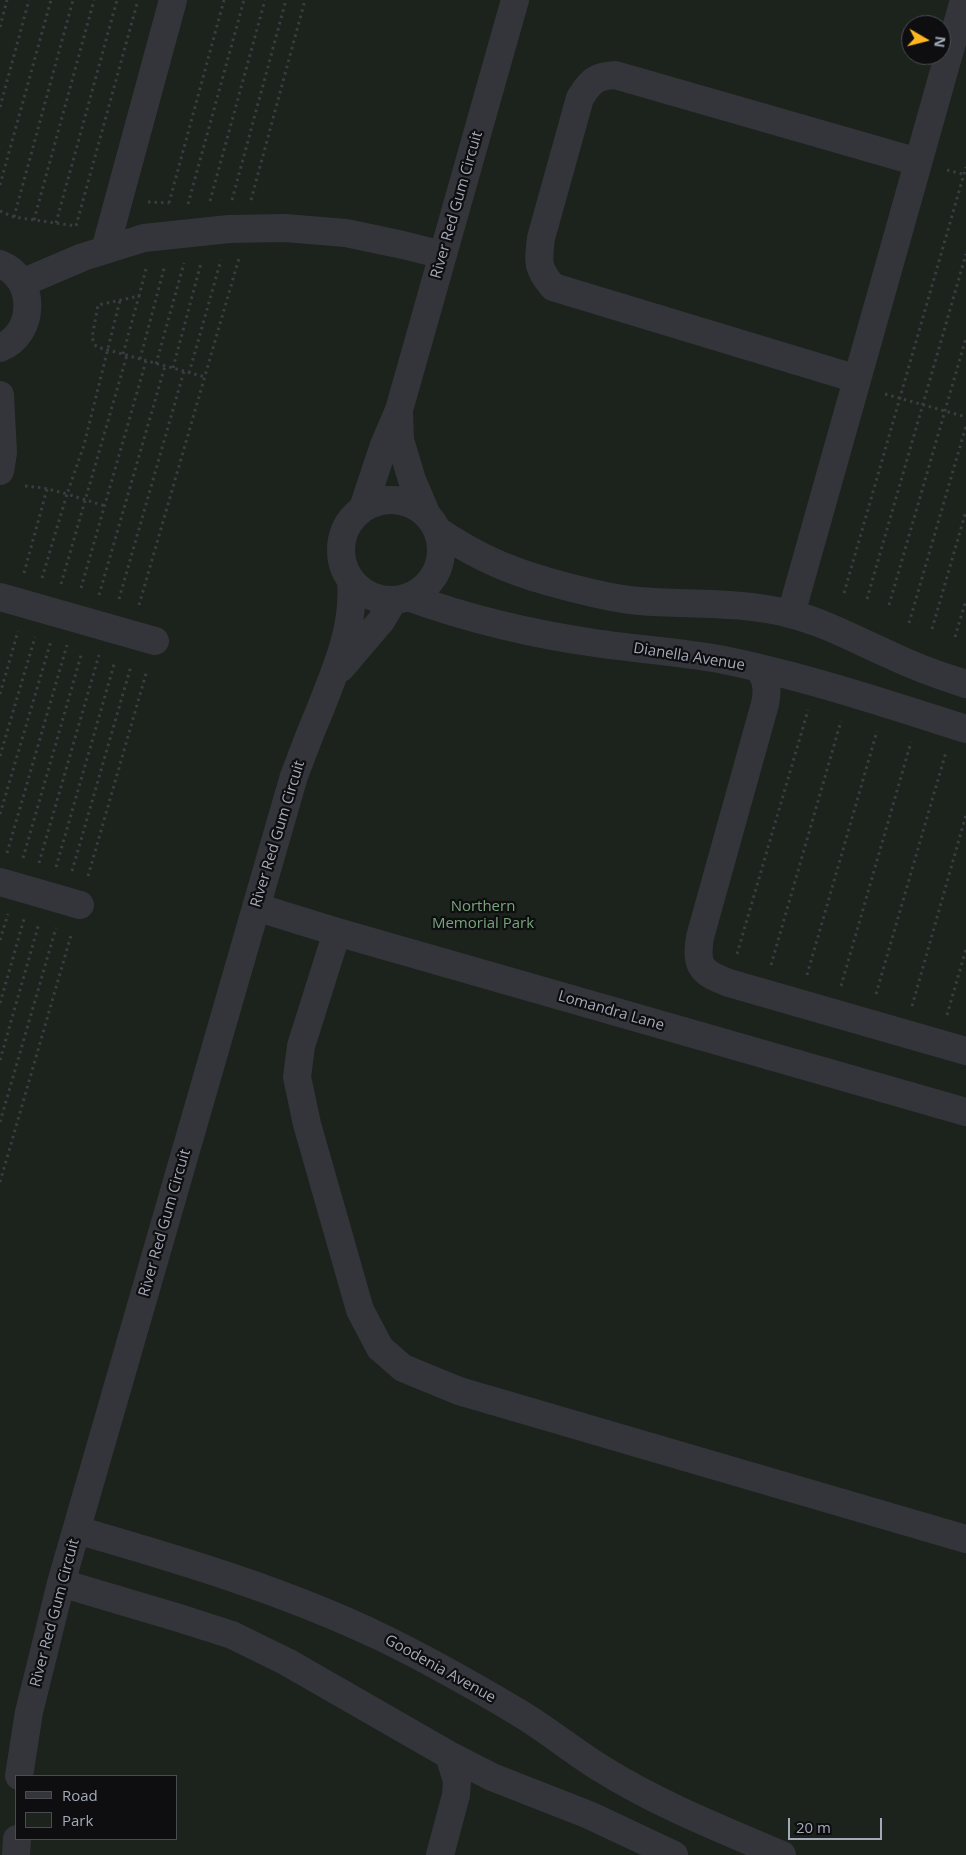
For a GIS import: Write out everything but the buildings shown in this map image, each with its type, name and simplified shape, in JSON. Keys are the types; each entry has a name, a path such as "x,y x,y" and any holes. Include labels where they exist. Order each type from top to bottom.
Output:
{"lane":[{"path":"105,250 173,0"},
{"name":"River Red Gum Circuit","path":"399,410 516,0"},
{"path":"791,614 964,0"},
{"path":"856,382 553,287 541,273 539,257 541,238 577,108 580,98 589,83 602,76 615,75 918,162"},
{"path":"22,283 83,257 144,238 208,227 285,228 346,233 403,244 443,255"},
{"path":"0,264 14,273 22,283 27,296 28,310 25,324 17,337 6,346 0,348"},
{"path":"0,395 2,454 10,479"},
{"path":"363,508 384,445 399,410"},
{"path":"399,410 400,440 412,480 432,522 442,546 440,564 433,578 422,590 401,599 377,599 363,592 351,581 344,568 341,552 342,536 350,520 363,508 379,501 396,500 414,505 432,522 462,547 506,569 598,595 637,601 726,605 791,614 843,633 890,656 966,684"},
{"name":"River Red Gum Circuit","path":"19,1775 29,1712 61,1583 294,776 349,631 353,598 351,581"},
{"path":"0,597 77,608 155,641"},
{"path":"333,676 401,599"},
{"name":"Dianella Avenue","path":"401,599 537,633 594,643 718,659 759,668 960,727"},
{"path":"759,668 768,692 700,937 698,960 702,968 710,976 729,983 966,1051"},
{"path":"20,883 80,905"},
{"name":"Lomandra Lane","path":"256,907 337,932 966,1112"},
{"path":"337,932 301,1046 297,1077 306,1124 360,1310 380,1348 403,1368 459,1391 966,1539"},
{"name":"Goodenia Avenue","path":"77,1530 210,1570 332,1615 383,1638 521,1714 601,1768 637,1789 782,1855"},
{"path":"61,1583 232,1636 288,1662 492,1777 580,1811 674,1855"},
{"path":"440,1855 456,1795 456,1780 449,1754"},
{"path":"16,1855 17,1840"}],"path":[{"path":"0,27 7,0"},
{"path":"0,107 29,0"},
{"path":"0,185 51,0"},
{"path":"14,217 73,0"},
{"path":"34,220 94,0"},
{"path":"56,223 117,0"},
{"path":"0,211 14,217 76,226 138,0"},
{"path":"168,203 224,0"},
{"path":"117,203 190,205 244,0"},
{"path":"173,368 265,0"},
{"path":"0,1003 20,883 77,608 85,499 125,355 139,296 208,227 228,213 286,0"},
{"path":"156,364 208,227 306,0"},
{"path":"844,593 966,167"},
{"path":"140,359 208,227"},
{"path":"189,373 208,227"},
{"path":"0,756 77,608 205,377 208,227"},
{"path":"867,599 966,254"},
{"path":"139,296 98,305 92,338 96,346 205,377"},
{"path":"0,940 20,883 77,608 67,494 84,445 120,300"},
{"path":"889,605 966,338"},
{"path":"0,1060 20,883 77,608 146,360"},
{"path":"0,814 166,366"},
{"path":"20,883 77,608 184,371"},
{"path":"856,382 900,398 966,417"},
{"path":"909,623 966,426"},
{"path":"10,479 104,506"},
{"path":"47,489 77,608"},
{"path":"932,629 966,511"},
{"path":"955,637 966,600"},
{"path":"0,694 77,608"},
{"path":"0,1182 155,641"},
{"path":"729,983 815,683"},
{"path":"764,992 849,693"},
{"path":"799,1003 885,704"},
{"path":"833,1013 919,715"},
{"path":"868,1023 960,727"},
{"path":"904,1033 966,815"},
{"path":"939,1043 966,948"}],"green space":[{"name":"Northern Memorial Park","path":"0,0 966,0 966,1855 0,1855"}]}
